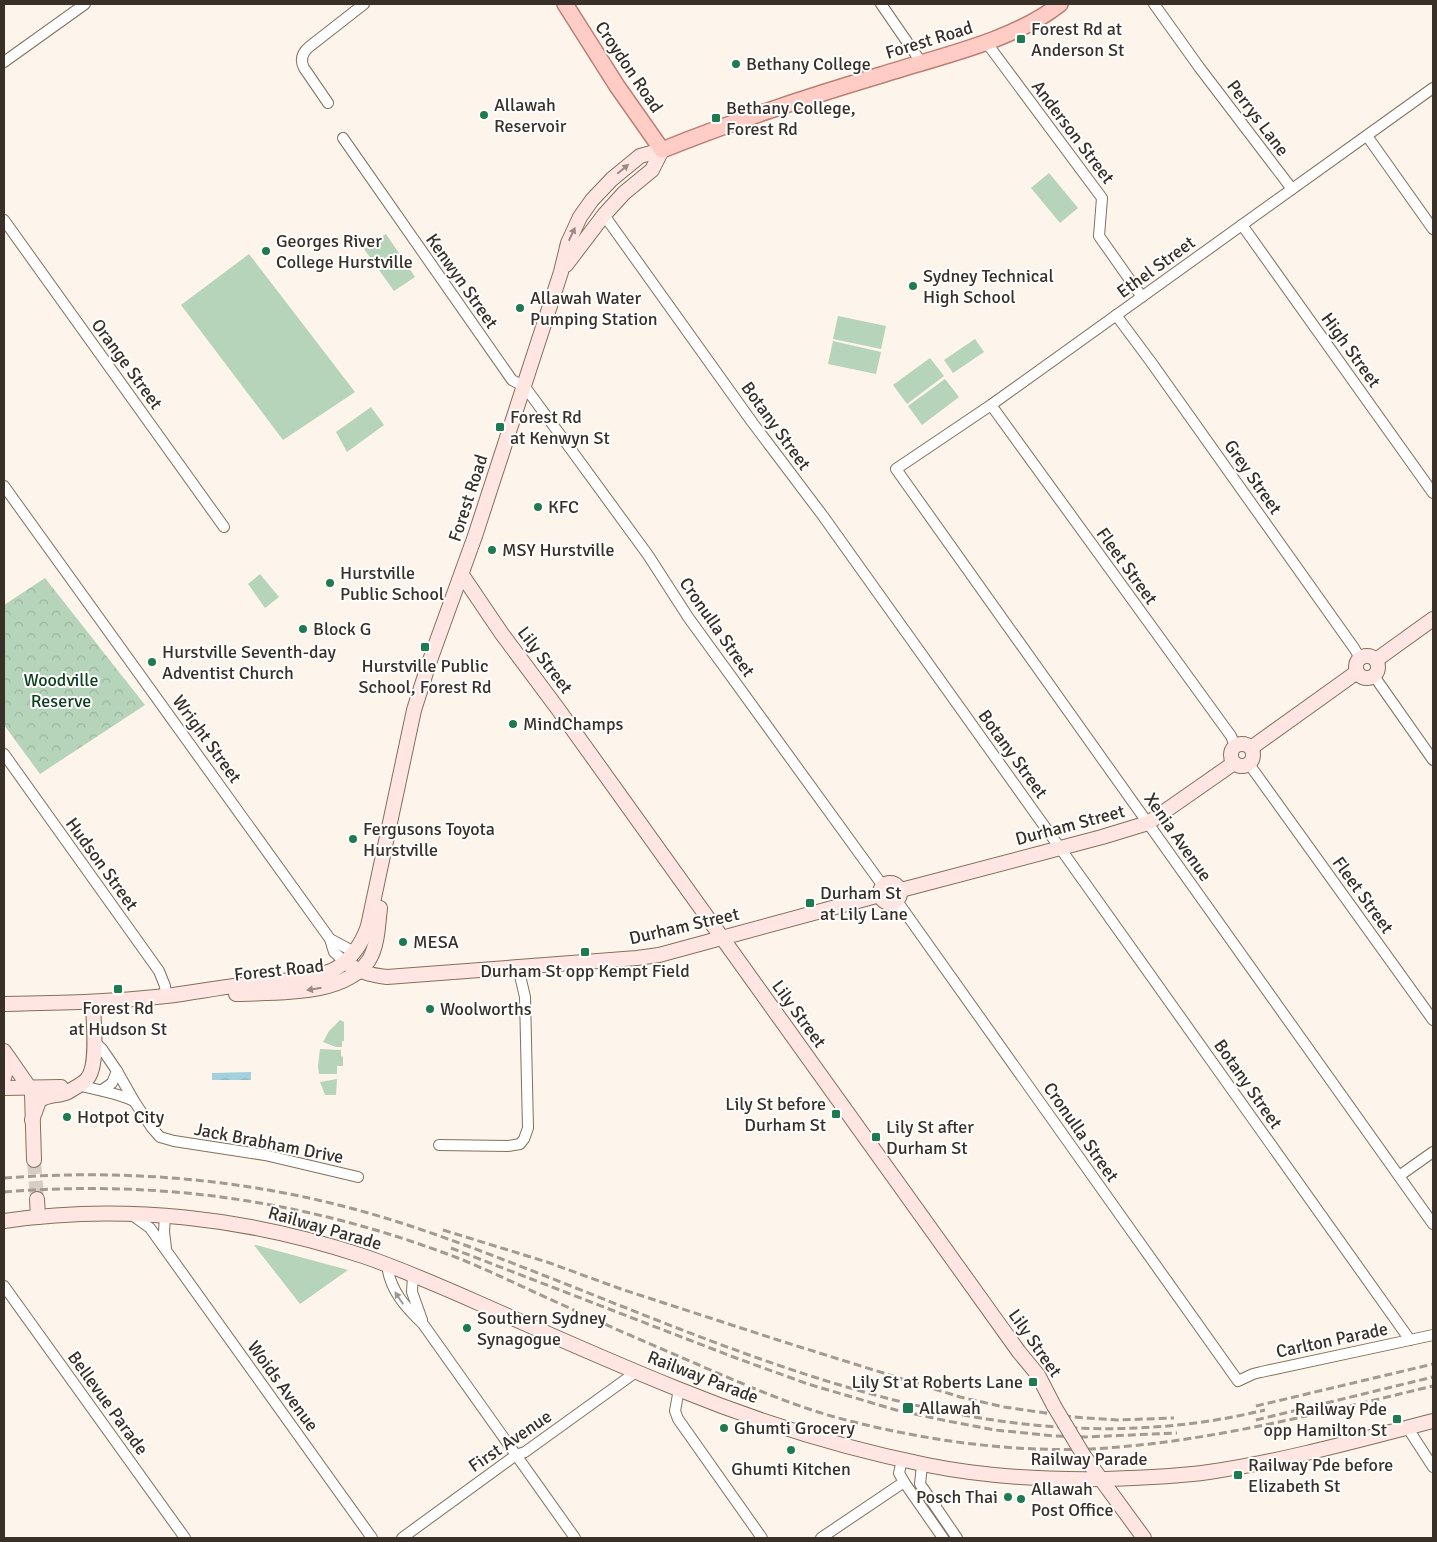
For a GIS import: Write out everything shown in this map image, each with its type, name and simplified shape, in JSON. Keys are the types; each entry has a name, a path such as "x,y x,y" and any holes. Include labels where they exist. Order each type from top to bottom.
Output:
{"main road":[{"name":"Croydon Road","path":"565,4 662,150"},
{"name":"Forest Road","path":"166,996 318,974 332,970 350,957 364,938 414,710 525,387 562,272 568,243 580,217 592,200 612,179 640,156 662,150 718,128 986,42 1021,28 1060,4"},
{"name":"Forest Road","path":"562,272 604,215 624,193 652,170 662,150"},
{"name":"Lily Street","path":"462,574 502,634 558,709 1019,1352 1035,1371 1084,1456 1144,1538"},
{"path":"1376,660 1433,619"},
{"path":"1370,656 1376,660 1378,670 1374,676 1367,678 1358,672 1356,665 1360,658 1370,656"},
{"path":"1251,748 1358,672"},
{"path":"1242,744 1251,748 1253,758 1249,764 1243,766 1234,763 1231,756 1235,746 1242,744"},
{"name":"Durham Street","path":"899,896 1148,823 1234,763"},
{"name":"Forest Road","path":"4,1004 93,1002 166,996 307,990 345,980 369,960 375,945 378,931 384,852"},
{"path":"882,890 890,883 893,883 899,896"},
{"name":"Durham Street","path":"358,971 374,976 402,976 642,958 659,955 882,890"},
{"path":"350,957 369,960 402,976"},
{"path":"350,957 358,971"},
{"path":"93,1035 103,1013 119,1000"},
{"path":"32,1120 37,1104 43,1098 52,1094 65,1093 87,1080 92,1072 93,1002"},
{"path":"4,1078 6,1055"},
{"path":"6,1055 29,1087 33,1100 34,1160"},
{"path":"4,1088 79,1085"},
{"path":"4,1093 12,1094 23,1100 26,1103 32,1120"},
{"path":"37,1199 38,1217"},
{"name":"Railway Parade","path":"4,1221 95,1213 130,1214 226,1223 283,1233 414,1275 636,1372 779,1427 902,1460 957,1470 1020,1478 1060,1480 1170,1476 1276,1460 1433,1421"}],"street":[{"path":"4,62 85,4"},
{"path":"328,103 304,68 301,62 302,56 304,51 364,4"},
{"path":"881,4 921,62"},
{"name":"Perrys Lane","path":"1154,4 1199,67 1292,189"},
{"name":"Anderson Street","path":"986,42 1102,198 1099,236 1142,297"},
{"name":"Ethel Street","path":"896,469 991,405 1433,88"},
{"path":"1367,136 1433,229"},
{"name":"Kenwyn Street","path":"343,138 512,380 525,387"},
{"name":"Botany Street","path":"604,215 752,422 823,516 1410,1340"},
{"name":"Orange Street","path":"4,220 224,527"},
{"name":"High Street","path":"1242,225 1433,493"},
{"name":"Grey Street","path":"1116,315 1360,658"},
{"name":"Cronulla Street","path":"525,387 648,555 688,617 882,890"},
{"name":"Fleet Street","path":"991,405 1231,736 1235,746"},
{"name":"Xenia Avenue","path":"896,469 1433,1224"},
{"name":"Wright Street","path":"4,486 330,939 350,957"},
{"path":"1374,676 1433,760"},
{"name":"Hudson Street","path":"4,754 159,971 165,986 166,996"},
{"name":"Fleet Street","path":"1249,764 1433,1020"},
{"name":"Cronulla Street","path":"899,896 1238,1381"},
{"path":"439,1144 508,1146 520,1144 524,1139 528,1128 525,997 518,967"},
{"path":"93,1035 134,1101"},
{"path":"102,1090 112,1083 117,1071"},
{"path":"79,1085 121,1095 134,1101"},
{"name":"Jack Brabham Drive","path":"134,1101 160,1137 174,1141 265,1155 358,1177"},
{"path":"1399,1176 1433,1152"},
{"name":"Woids Avenue","path":"130,1214 150,1228 372,1538"},
{"name":"Woids Avenue","path":"164,1216 167,1252"},
{"path":"387,1265 390,1280 397,1295 423,1324 575,1538"},
{"path":"414,1275 412,1292 423,1324"},
{"name":"Bellevue Parade","path":"4,1286 185,1538"},
{"name":"Carlton Parade","path":"1238,1381 1261,1372 1433,1334"},
{"name":"First Avenue","path":"402,1538 516,1455 525,1452 636,1372"},
{"path":"679,1389 675,1411 678,1419 762,1538"},
{"path":"1407,1428 1433,1467"},
{"path":"902,1460 899,1473 943,1538"},
{"path":"922,1464 919,1481 922,1489 957,1538"},
{"path":"821,1538 904,1482 912,1484 919,1481"}],"green space":[{"path":"1049,173 1078,208 1060,223 1031,188"},
{"path":"386,234 415,277 394,291 364,249"},
{"path":"249,254 355,392 283,440 181,305"},
{"path":"838,316 886,326 881,349 833,339"},
{"path":"975,339 984,352 953,373 944,360"},
{"path":"833,341 881,352 876,374 828,364"},
{"path":"930,358 944,376 907,404 893,385"},
{"path":"945,379 959,397 922,425 908,406"},
{"path":"371,407 384,425 347,452 336,432"},
{"path":"260,574 279,597 265,608 248,584"},
{"name":"Woodville Reserve","path":"45,578 145,705 40,774 4,725 4,605"},
{"path":"340,1020 344,1022 344,1041 342,1041 342,1047 336,1047 323,1042 329,1031"},
{"path":"320,1049 341,1050 343,1066 337,1066 337,1074 319,1074"},
{"path":"337,1079 336,1095 325,1095 320,1082"},
{"path":"254,1245 256,1245 348,1270 300,1304"},
{"path":"919,1489 951,1534 948,1536 916,1491"}],"water":[{"path":"251,1072 251,1080 212,1080 212,1073"}],"tunnel":[{"path":"34,1160 37,1199"}],"railway":[{"path":"4,1178 54,1175 154,1177 253,1187 302,1196 420,1229 743,1353 828,1381 913,1404 999,1421 1086,1428 1174,1425 1265,1410"},
{"path":"4,1192 122,1189 180,1193 238,1199 351,1223 463,1260 636,1338 743,1384 798,1405 883,1429 941,1440 1030,1449 1090,1449 1133,1446 1220,1434 1433,1386"},
{"path":"443,1230 547,1262 621,1289 781,1341 960,1397 1004,1407 1073,1417 1118,1420 1174,1418"},
{"path":"451,1248 736,1358 808,1384 896,1410 995,1430 1055,1436 1085,1437 1177,1433"},
{"path":"1256,1406 1433,1364"},
{"path":"1256,1420 1433,1377"}],"place":[{"name":"Forest Rd at Anderson St","path":"1021,39"},
{"name":"Bethany College","path":"736,64"},
{"name":"Allawah Reservoir","path":"484,115"},
{"name":"Bethany College, Forest Rd","path":"716,118"},
{"name":"Georges River College Hurstville","path":"266,251"},
{"name":"Sydney Technical High School","path":"913,286"},
{"name":"Allawah Water Pumping Station","path":"520,308"},
{"name":"Forest Rd at Kenwyn St","path":"500,427"},
{"name":"KFC","path":"538,507"},
{"name":"MSY Hurstville","path":"492,550"},
{"name":"Hurstville Public School","path":"330,583"},
{"name":"Block G","path":"303,629"},
{"name":"Hurstville Public School, Forest Rd","path":"425,647"},
{"name":"Hurstville Seventh-day Adventist Church","path":"152,662"},
{"name":"MindChamps","path":"513,724"},
{"name":"Fergusons Toyota Hurstville","path":"353,839"},
{"name":"Durham St at Lily Lane","path":"810,903"},
{"name":"MESA","path":"403,942"},
{"name":"Durham St opp Kempt Field","path":"585,952"},
{"name":"Forest Rd at Hudson St","path":"118,989"},
{"name":"Woolworths","path":"430,1009"},
{"name":"Lily St before Durham St","path":"836,1114"},
{"name":"Hotpot City","path":"67,1117"},
{"name":"Lily St after Durham St","path":"876,1137"},
{"name":"Southern Sydney Synagogue","path":"467,1328"},
{"name":"Lily St at Roberts Lane","path":"1033,1382"},
{"name":"Allawah","path":"908,1408"},
{"name":"Railway Pde opp Hamilton St","path":"1397,1419"},
{"name":"Ghumti Grocery","path":"724,1428"},
{"name":"Ghumti Kitchen","path":"791,1450"},
{"name":"Railway Pde before Elizabeth St","path":"1238,1475"},
{"name":"Posch Thai","path":"1008,1497"},
{"name":"Allawah Post Office","path":"1021,1499"}]}
